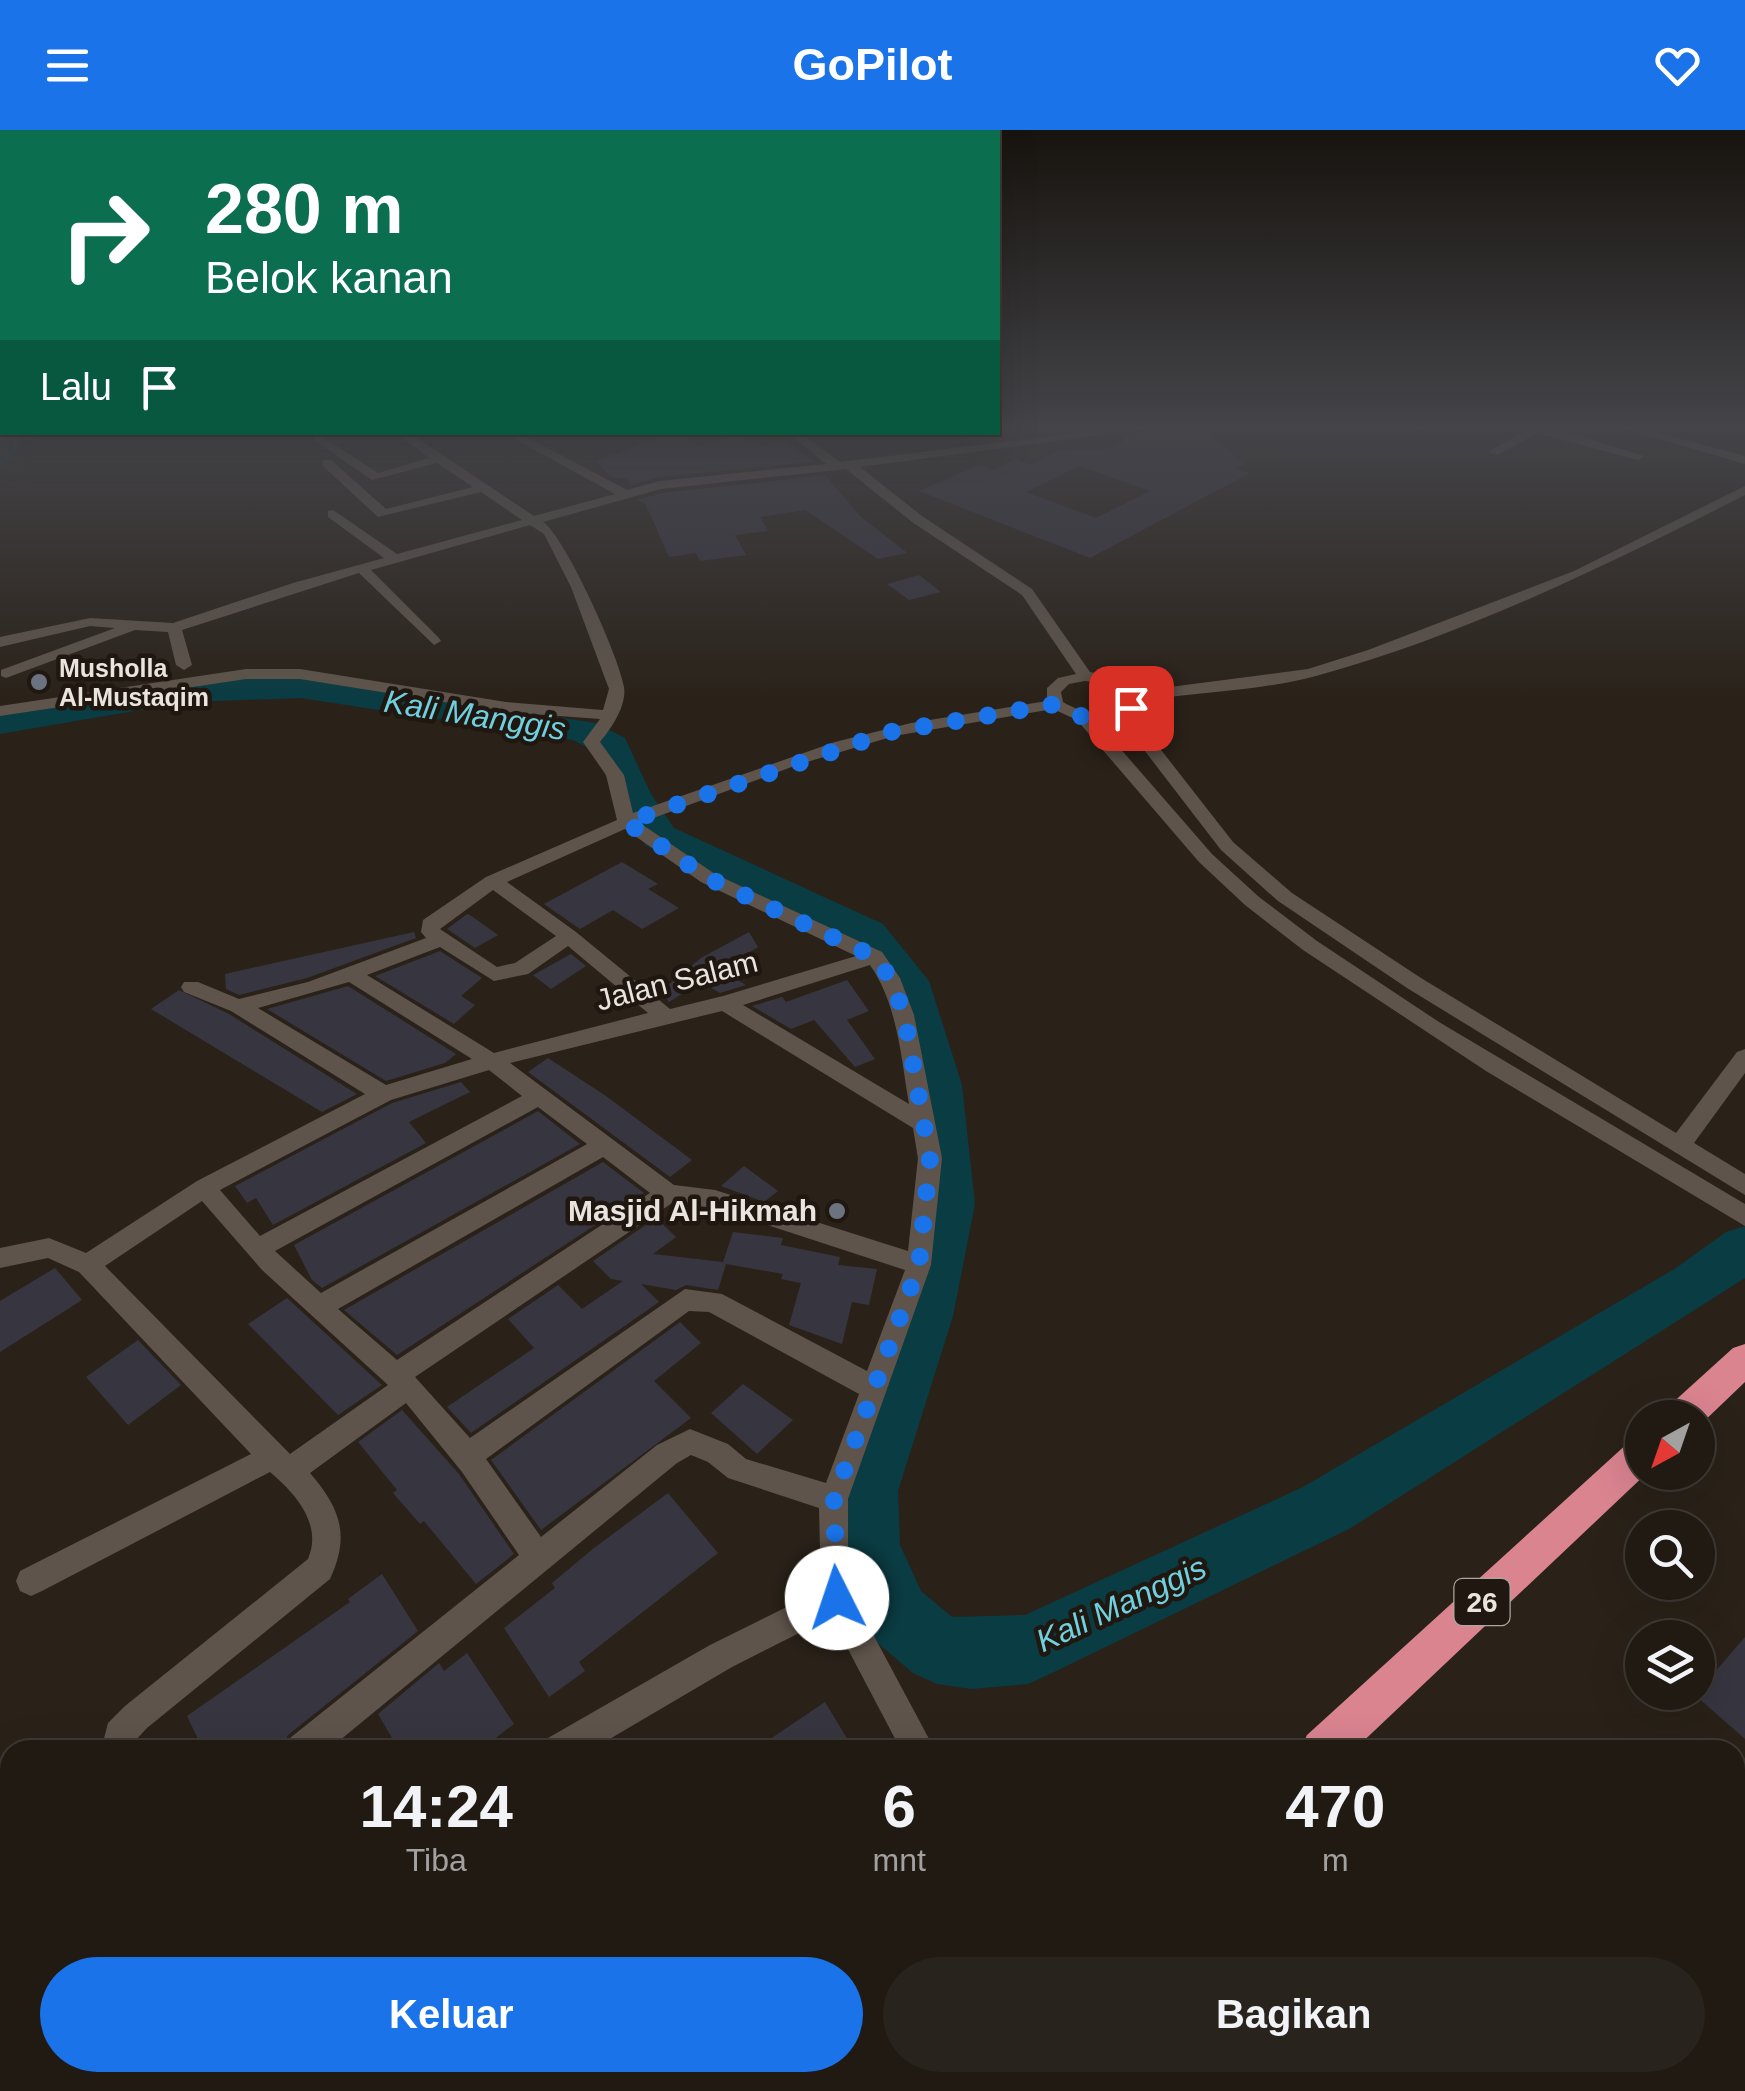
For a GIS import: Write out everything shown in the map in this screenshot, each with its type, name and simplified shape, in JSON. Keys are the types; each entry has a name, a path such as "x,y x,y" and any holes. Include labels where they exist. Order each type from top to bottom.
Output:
{"highway":[{"path":"1701,1400 1745,1359"},
{"name":"26","path":"1333,1740 1625,1470"}],"street":[{"path":"338,518 395,559"},
{"path":"531,518 538,522 578,588 617,689 607,720 591,742 615,775 629,821 708,878 875,957 890,978 904,1014 930,1158 919,1265 834,1499 837,1598 914,1740"},
{"path":"0,642 60,625 174,628 362,568 552,518"},
{"path":"915,518 1027,592 1085,676"},
{"path":"1083,717 1130,705 1310,674 1579,574 1691,518"},
{"path":"362,568 434,641"},
{"path":"6,673 137,626"},
{"path":"174,628 184,664"},
{"path":"0,710 228,676 282,674 607,720"},
{"path":"1056,704 1053,691 1057,685 1085,676 1122,683 1130,705 1216,833 1252,870 1414,983 1745,1186"},
{"path":"569,936 509,974 494,974 430,932 438,915 493,882 629,821 890,732 1056,704 1083,717 1123,758 1199,856 1252,902 1391,999 1745,1216"},
{"path":"493,882 569,936 665,1016"},
{"path":"238,1006 352,975 440,940"},
{"name":"Jalan Salam","path":"88,1265 205,1186 383,1094 875,957"},
{"path":"352,975 493,1062 668,1193 716,1199 919,1265"},
{"path":"191,988 238,1006 383,1094"},
{"path":"724,1002 922,1123"},
{"path":"1680,1145 1745,1057"},
{"path":"1523,1081 1539,1060"},
{"path":"259,1248 540,1096"},
{"path":"321,1306 606,1145"},
{"path":"205,1186 259,1248 402,1381 467,1456 538,1558"},
{"path":"31,1581 282,1463 668,1193"},
{"path":"0,1258 49,1248 88,1265 282,1463 329,1526 332,1544 319,1569 136,1717 119,1734 118,1740"},
{"path":"467,1456 684,1300 713,1302 873,1388"},
{"path":"314,1740 668,1454 690,1442 718,1453 738,1470 834,1499"},
{"path":"577,1740 722,1656 837,1598"}],"building":[{"path":"651,518 760,518 768,531 735,535 746,555 700,561 696,553 669,557"},
{"path":"816,518 862,518 907,553 878,559"},
{"path":"987,518 1166,518 1090,558"},
{"path":"919,575 941,592 909,600 887,584"},
{"path":"622,862 658,884 648,889 679,908 642,929 613,910 580,929 544,904"},
{"path":"467,914 498,935 475,948 447,929"},
{"path":"414,932 416,938 307,978 239,995 226,989 225,974"},
{"path":"749,932 758,947 721,970 746,985 720,993 701,982 669,1002 661,991 701,958"},
{"path":"440,951 482,978 461,996 475,1005 454,1024 375,976"},
{"path":"571,954 586,966 551,989 533,975"},
{"path":"847,980 869,1011 847,1020 875,1059 855,1067 814,1020 791,1029 752,1006 782,997 786,1002"},
{"path":"348,986 456,1054 445,1063 386,1081 267,1009"},
{"path":"179,990 229,1014 357,1094 322,1112 151,1009"},
{"path":"548,1058 692,1160 670,1177 528,1072"},
{"path":"461,1082 470,1092 409,1122 426,1143 273,1225 256,1198 247,1203 235,1186 392,1103"},
{"path":"538,1111 580,1144 322,1288 312,1280 294,1245"},
{"path":"603,1162 644,1193 397,1355 344,1310"},
{"path":"744,1166 778,1191 764,1202 721,1186"},
{"path":"656,1218 676,1237 653,1254 723,1262 733,1232 783,1238 781,1245 840,1257 838,1265 877,1269 869,1305 852,1302 842,1344 789,1325 801,1283 781,1279 783,1274 726,1264 718,1290 686,1285 676,1290 641,1284 659,1302 471,1433 447,1407 534,1348 508,1319 558,1285 582,1309 623,1281 611,1279 593,1261"},
{"path":"55,1268 82,1300 0,1352 0,1301"},
{"path":"287,1298 382,1385 338,1415 248,1324"},
{"path":"680,1322 701,1343 654,1381 691,1418 541,1530 491,1460"},
{"path":"138,1340 181,1385 128,1425 86,1377"},
{"path":"743,1384 793,1420 757,1454 711,1413"},
{"path":"402,1410 459,1474 514,1554 476,1584 424,1521 420,1524 393,1493 397,1490 358,1442"},
{"path":"668,1493 718,1553 579,1662 585,1671 549,1697 504,1628 555,1588 552,1583 594,1548"},
{"path":"382,1574 418,1631 286,1740 198,1740 187,1716 350,1602 348,1599"},
{"path":"1745,1637 1745,1739 1712,1710 1715,1672"},
{"path":"467,1653 514,1724 493,1740 393,1740 378,1714 439,1663 444,1671"},
{"path":"825,1702 848,1740 769,1740"}],"waterway":[{"name":"Kali Manggis","path":"0,723 187,691 301,688 583,731 612,746 632,794 659,836 868,934 906,981 937,1085 948,1204 924,1316 866,1491 867,1547 897,1615 937,1649 971,1654 1028,1649 1326,1508 1696,1284 1745,1248"}],"place":[{"name":"Musholla Al-Mustaqim","path":"39,682"},
{"name":"Masjid Al-Hikmah","path":"837,1211"}],"route":[{"path":"837,1598 834,1499 919,1265 930,1158 904,1014 890,978 875,957 708,878 660,849 626,822 890,732 1056,704 1072,714 1094,718 1124,714 1131,708"}]}
